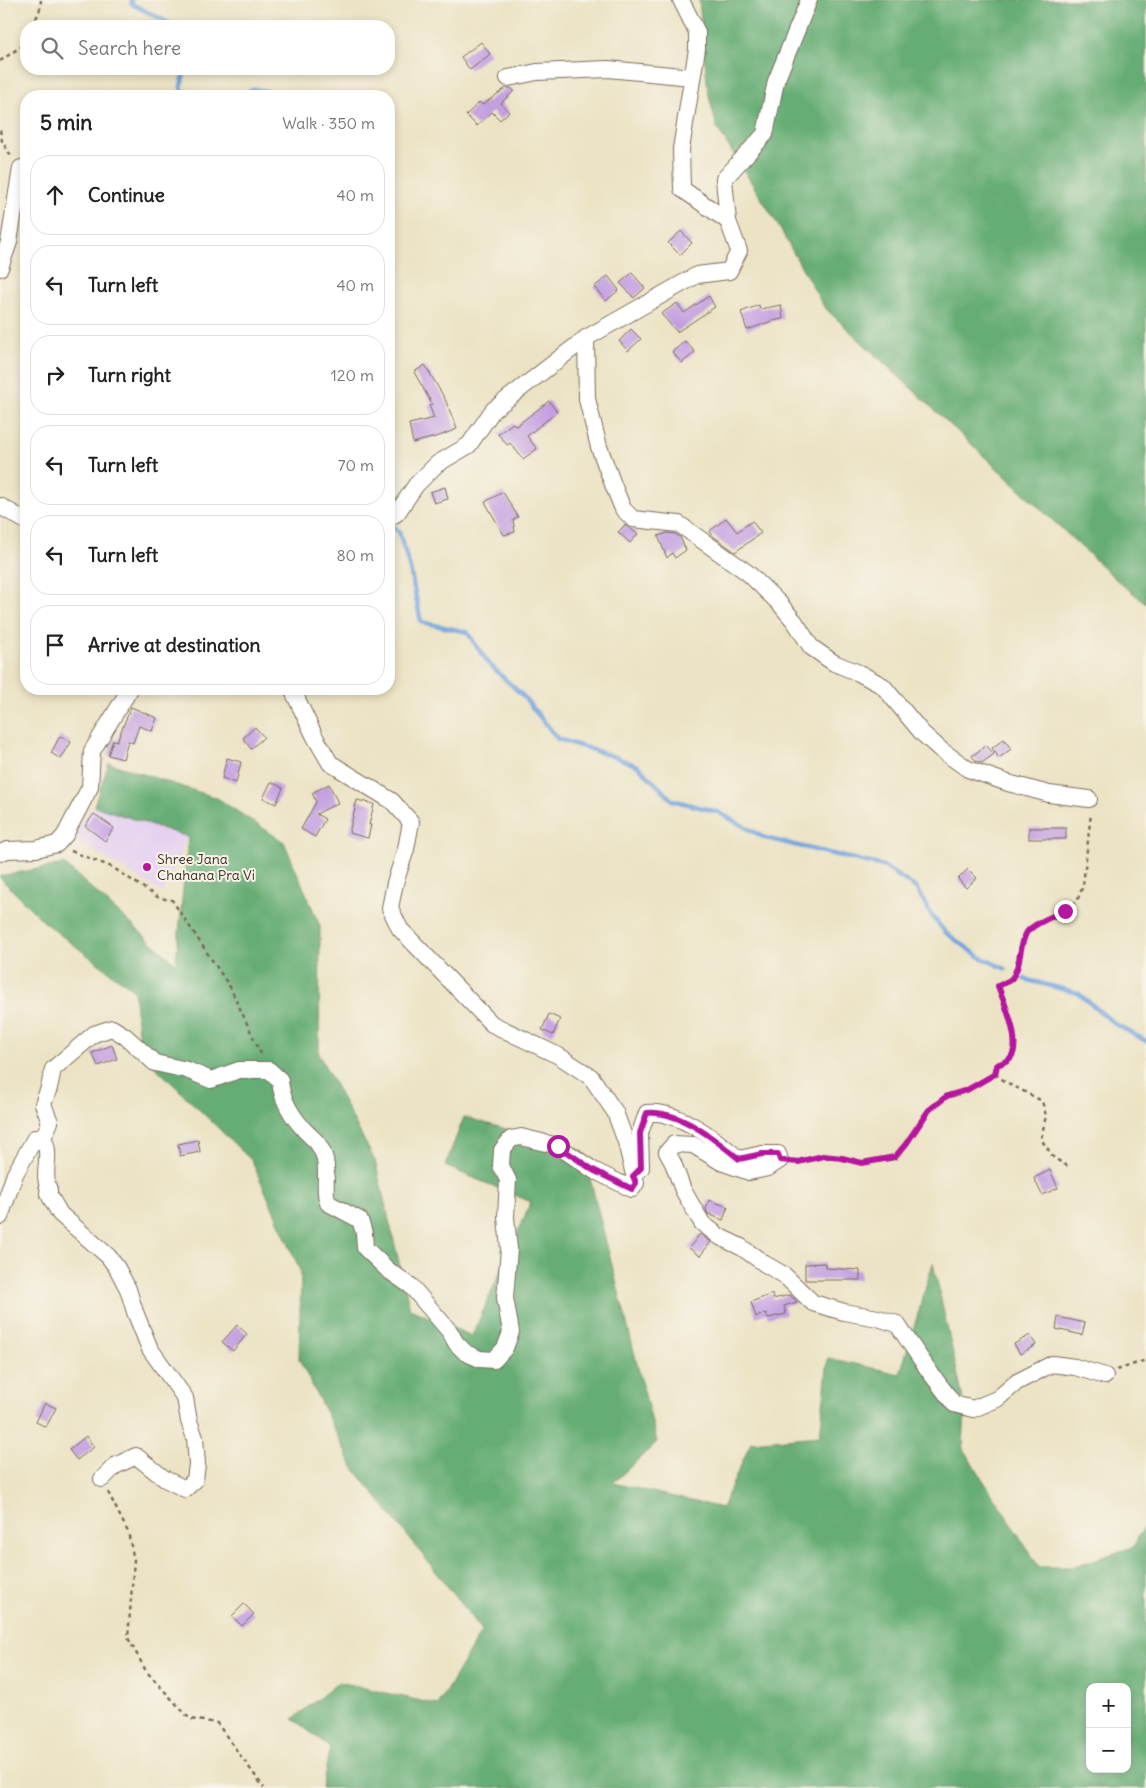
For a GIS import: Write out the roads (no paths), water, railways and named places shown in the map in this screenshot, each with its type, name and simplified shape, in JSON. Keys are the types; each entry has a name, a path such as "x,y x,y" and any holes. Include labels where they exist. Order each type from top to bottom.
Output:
{"street":[{"path":"681,0 697,32 697,49 681,149 682,189 728,221"},
{"path":"395,512 416,485 437,464 469,445 493,410 586,338 697,275 729,271 739,251 728,221 724,179 765,134 776,81 809,0"},
{"path":"508,78 537,72 608,69 692,77"},
{"path":"0,268 9,242 20,174"},
{"path":"586,338 587,399 599,447 622,509 633,519 679,524 748,573 780,604 795,622 811,647 834,663 859,673 883,686 922,733 941,750 968,769 1008,783 1049,794 1089,799"},
{"path":"0,506 20,518"},
{"path":"0,853 7,850 36,849 57,844 65,835 90,787 92,751 126,695"},
{"path":"44,1138 50,1122 44,1104 53,1069 94,1034 112,1028 125,1036 155,1063 187,1070 211,1080 239,1070 269,1070 280,1080 281,1094 301,1126 317,1140 324,1156 327,1181 325,1196 328,1203 360,1220 364,1233 365,1248 388,1270 411,1286 466,1353 480,1359 494,1360 505,1348 511,1332 505,1298 509,1249 506,1217 508,1180 502,1166 502,1150 511,1139 522,1137 558,1146 593,1170 632,1189 636,1183 626,1142 615,1112 592,1077 559,1056 492,1024 400,929 390,908 394,883 406,849 411,822 392,801 330,764 295,695"},
{"path":"633,1176 641,1168 640,1133 647,1113 655,1112 673,1117 697,1128 739,1159 762,1154 778,1154 780,1160 768,1168 748,1172 721,1162 693,1145 674,1144 667,1152 683,1190 702,1223 720,1237 741,1247 784,1275 812,1303 897,1324 954,1404 973,1409 997,1399 1016,1382 1052,1364 1075,1367 1105,1376"},
{"path":"0,1217 15,1174 35,1138 44,1138"},
{"path":"44,1138 48,1145 45,1176 48,1193 60,1214 108,1256 122,1275 150,1349 185,1398 189,1421 195,1438 197,1464 195,1480 185,1489 166,1479 136,1456 115,1466 102,1479"}],"waterway":[{"path":"131,0 132,4 163,20"},
{"path":"182,90 184,75"},
{"path":"252,90 259,90"},
{"path":"395,528 399,532 410,569 421,622 467,632 489,664 523,696 558,739 638,766 672,800 718,812 765,838 883,866 916,888 932,916 946,933 980,957 1006,969"},
{"path":"1024,979 1078,993 1115,1024 1146,1041"}],"place":[{"name":"Shree Jana Chahana Pra Vi","path":"147,867"}]}
